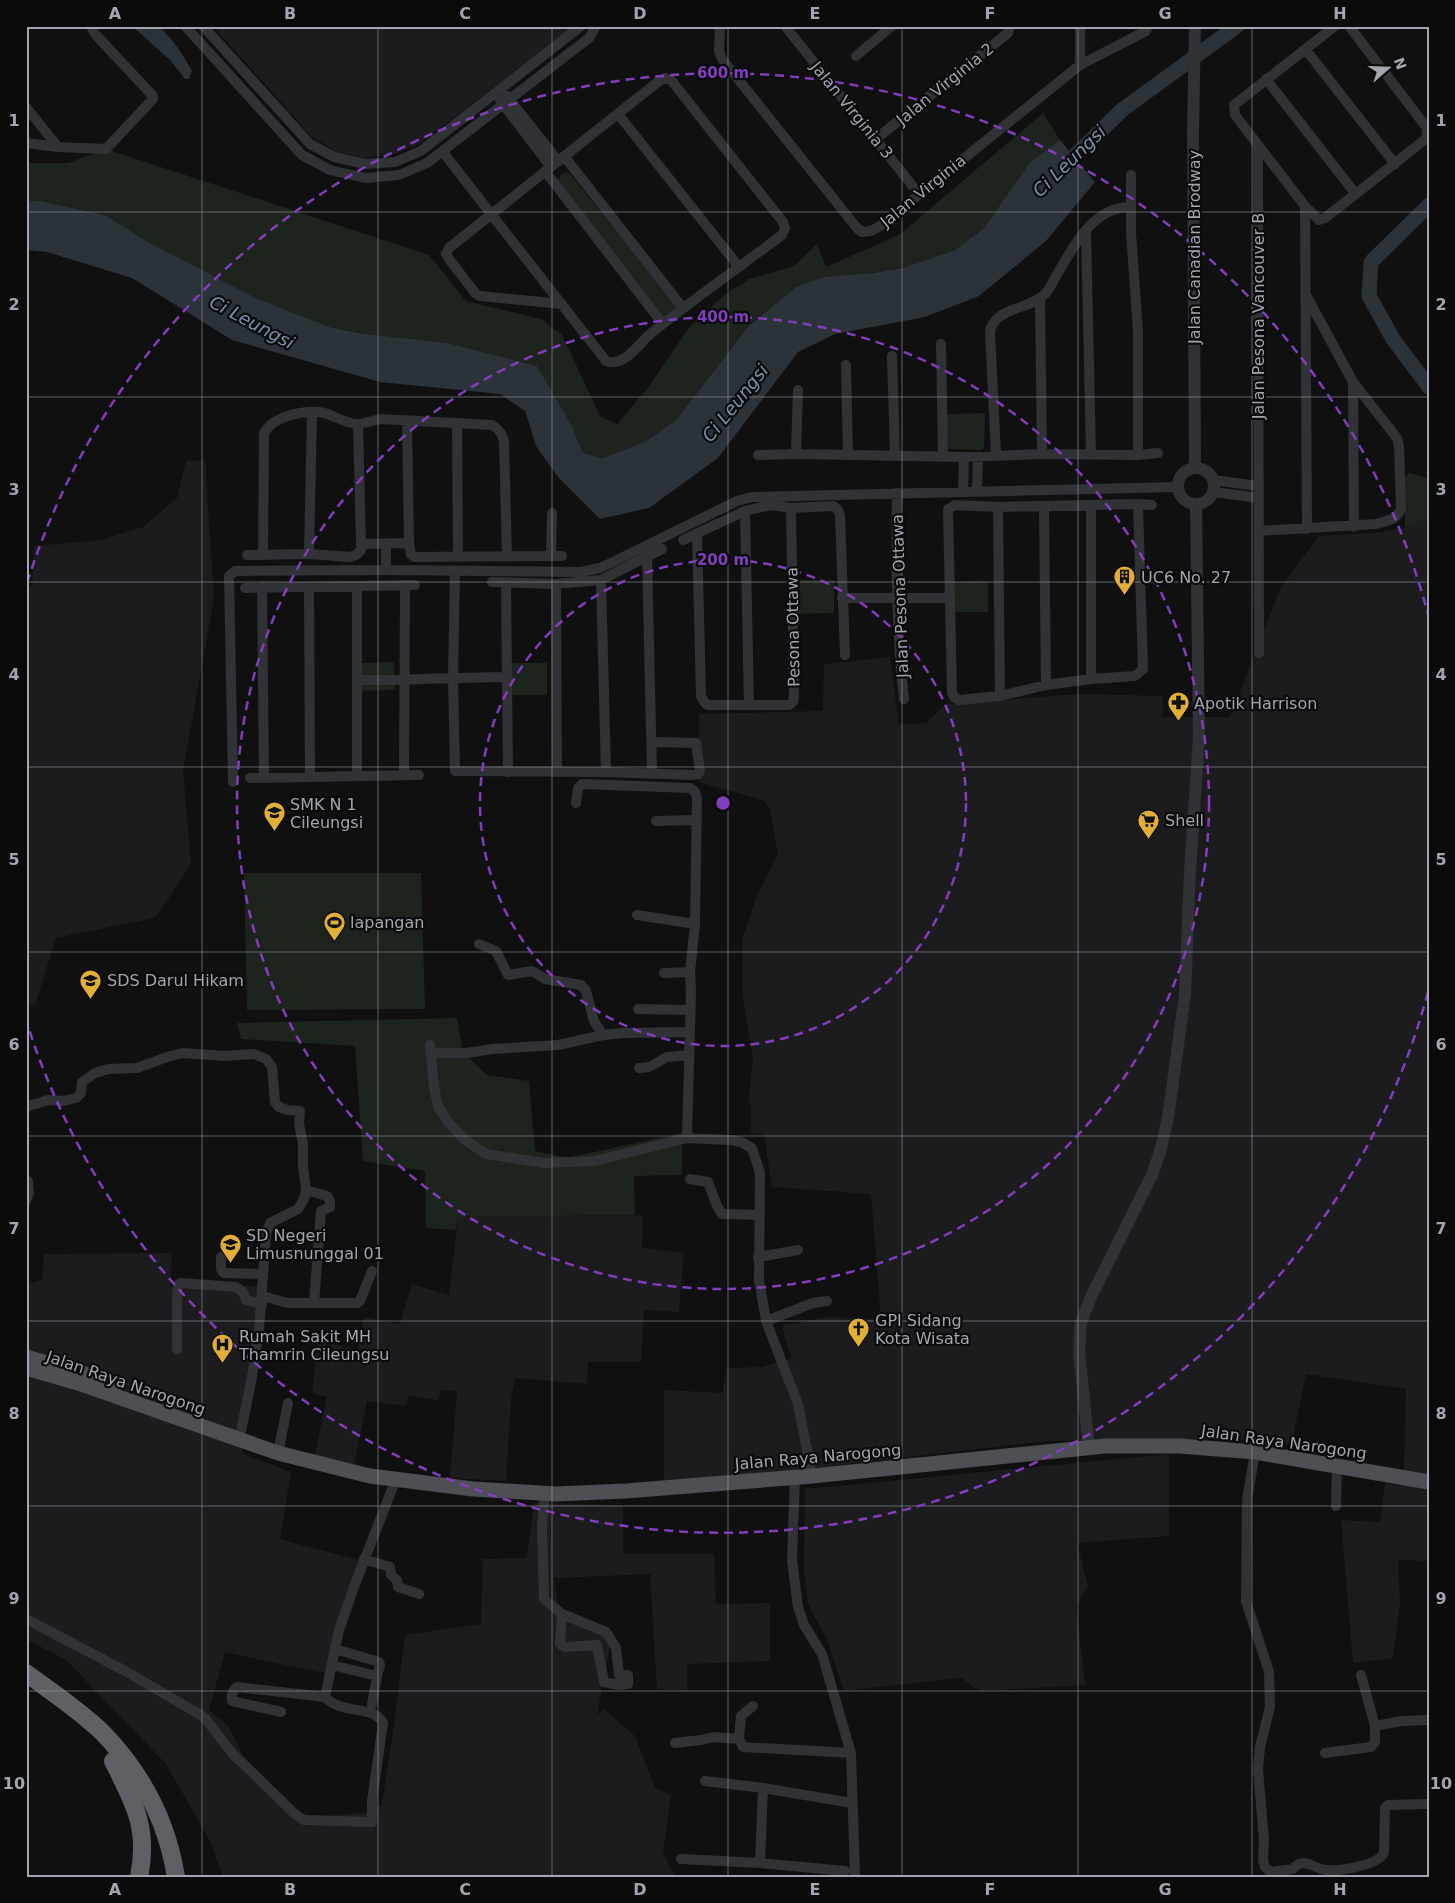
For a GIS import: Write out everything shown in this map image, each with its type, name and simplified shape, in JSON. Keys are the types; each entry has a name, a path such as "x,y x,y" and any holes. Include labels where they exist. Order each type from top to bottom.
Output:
{"highway":[{"path":"26,1673 75,1709 101,1731 122,1754 142,1782 180,1855 186,1877"},
{"path":"26,1688 68,1718 113,1761 132,1788 148,1820 160,1852 164,1877"},
{"path":"113,1761 134,1804 142,1830 143,1859 139,1877"},
{"path":"159,1815 172,1849 176,1877"}],"main road":[{"name":"Jalan Raya Narogong","path":"26,1357 82,1373 128,1390 214,1431"},
{"name":"Jalan Raya Narogong","path":"26,1368 78,1383 278,1454 370,1476 473,1489 545,1494 626,1491 812,1476 1089,1448 1180,1446 1255,1452 1429,1482"}],"street":[{"path":"26,142 58,147 106,149 153,99 153,96 95,34 90,26"},
{"path":"185,26 302,155 330,170 365,178 398,175 427,163 589,38 596,26"},
{"path":"203,26 310,144 334,157 365,164 395,162 421,151 499,92 580,26"},
{"name":"Jalan Virginia","path":"720,26 719,51 722,59 862,232 871,231 1080,65 1146,31 1148,26"},
{"name":"Jalan Virginia 3","path":"785,26 919,194"},
{"name":"Jalan Virginia 2","path":"876,139 1008,33 1010,26"},
{"path":"1080,26 1080,65"},
{"name":"Jalan Canadian Brodway","path":"1195,26 1193,132 1195,467"},
{"path":"1335,26 1234,105 1233,110 1235,116 1258,147 1305,206 1316,218 1322,219 1426,138 1427,128 1349,26"},
{"path":"856,56 889,27"},
{"path":"1306,50 1395,164"},
{"path":"443,152 491,214 562,304 606,361 612,364 620,362 683,308 782,235 785,228 783,222 671,80 666,78 659,81 491,214 449,248 446,254 480,296 562,304"},
{"path":"1266,79 1355,193"},
{"path":"499,92 554,164 663,324"},
{"path":"26,107 58,147"},
{"path":"618,114 739,267"},
{"name":"Jalan Pesona Vancouver B","path":"1258,147 1259,653"},
{"path":"554,164 683,308"},
{"path":"1130,175 1130,207 1138,332 1138,455"},
{"path":"1305,206 1308,529"},
{"path":"996,455 991,327 995,319 1040,299 1049,290 1086,230 1098,217 1119,207 1130,207"},
{"path":"1086,230 1091,454"},
{"path":"1259,531 1376,524 1392,520 1401,509 1399,446 1397,438 1353,382 1306,295"},
{"path":"1040,299 1042,454"},
{"path":"941,344 943,456"},
{"path":"892,356 895,456"},
{"path":"846,365 848,455"},
{"path":"1353,382 1354,526"},
{"path":"796,454 798,390"},
{"path":"263,554 264,433 267,428 297,412 322,413 358,424 381,419 492,425 502,433 504,441 507,556"},
{"path":"309,554 312,413"},
{"path":"407,420 409,543 411,554 414,557 557,556 552,513"},
{"path":"457,423 458,557"},
{"path":"247,555 309,554 350,557 356,555 361,550 358,424"},
{"path":"758,455 978,457 996,455 1138,455 1158,453"},
{"path":"963,492 964,457"},
{"path":"977,491 978,457"},
{"path":"1195,467 1206,471 1213,486 1207,501 1196,505 1185,501 1177,487 1184,471 1195,467"},
{"path":"1213,486 1259,486"},
{"path":"1213,486 1259,498"},
{"path":"233,782 229,576 235,570 581,572 600,568 737,501 752,497 1177,487"},
{"name":"Jalan Pesona Ottawa","path":"897,493 896,599 898,649 904,700"},
{"path":"1138,504 1143,669 1135,676 1091,678 1046,685 1000,696 959,700 954,697 952,693 948,509 955,505 998,507 1138,504 1152,505"},
{"path":"683,540 745,510 771,505 791,508 833,506 840,515 845,655"},
{"path":"1089,1448 1080,1351 1081,1322 1091,1297 1152,1175 1160,1152 1170,1110 1185,994 1190,871 1199,738 1196,505"},
{"path":"1044,506 1046,685"},
{"path":"1090,506 1091,678"},
{"path":"998,507 1000,696"},
{"name":"Pesona Ottawa","path":"696,534 701,696 704,703 708,705 786,705 794,699 791,508"},
{"path":"745,510 749,705"},
{"path":"361,544 409,543"},
{"path":"386,544 386,570"},
{"path":"492,582 556,584 601,580 662,549"},
{"path":"648,556 652,774"},
{"path":"455,571 453,677 455,771 606,772 694,776 698,774 700,770 696,744 652,742"},
{"path":"601,580 606,772"},
{"path":"506,583 508,772"},
{"path":"556,584 557,772"},
{"path":"245,588 410,585 405,681 404,775"},
{"path":"356,776 357,586"},
{"path":"262,587 264,778"},
{"path":"310,587 310,777"},
{"path":"842,598 950,598"},
{"path":"357,680 405,681 453,677 506,677"},
{"path":"250,778 420,775"},
{"path":"576,803 578,788 582,784 690,788 695,792 698,803 695,924 690,972 687,1138"},
{"path":"656,821 697,820"},
{"path":"637,915 695,924"},
{"path":"479,944 496,951 508,975 532,971 545,979 581,985 586,991 594,1021 603,1035"},
{"path":"664,973 690,972"},
{"path":"638,1009 690,1010"},
{"path":"689,1032 623,1033 603,1035 558,1045 492,1049 467,1053 430,1049 438,1106 448,1122 464,1139 486,1154 544,1163 595,1161 687,1138 741,1142 752,1148 760,1173 758,1280 766,1321 798,1404 812,1476"},
{"path":"26,1107 48,1100 62,1101 76,1098 80,1093 82,1082 95,1073 108,1069 137,1068 182,1053 224,1056 254,1054 266,1059 272,1067 275,1102 279,1107 287,1110 300,1111 299,1124 303,1143 306,1190 304,1199 298,1209 270,1223 266,1234 262,1300 252,1377 239,1441"},
{"path":"639,1068 649,1066 667,1057 689,1056"},
{"path":"690,1179 708,1182 722,1214 760,1216"},
{"path":"26,1201 29,1193 28,1181"},
{"path":"306,1190 327,1196 330,1201 330,1207 321,1211 314,1303"},
{"path":"758,1257 798,1250"},
{"path":"221,1258 221,1269 224,1273 263,1274"},
{"path":"177,1349 177,1295 180,1284 236,1287 243,1292 246,1300 262,1300 267,1296 287,1303 360,1301 372,1271"},
{"path":"766,1321 813,1303 827,1301"},
{"path":"278,1454 288,1403"},
{"path":"1255,1452 1247,1500 1248,1559 1246,1601 1269,1672 1270,1707 1260,1747 1258,1769 1265,1868 1270,1872 1274,1872 1293,1869 1296,1865 1305,1863 1322,1870 1358,1867 1375,1861 1384,1853 1386,1808 1388,1805 1429,1804"},
{"path":"1336,1506 1337,1465"},
{"path":"795,1477 792,1560 798,1607 804,1625 822,1654 851,1753 856,1877"},
{"path":"325,1698 335,1649 355,1584 396,1479"},
{"path":"545,1494 542,1528 544,1599 562,1614 606,1632 616,1648 619,1675 628,1675 628,1684 619,1685 604,1682 597,1645 565,1647 560,1644 562,1614"},
{"path":"364,1559 390,1568 391,1575 397,1578 398,1587 419,1594"},
{"path":"26,1619 128,1672 204,1717 232,1753 296,1815 304,1820 311,1822 372,1822 372,1800 383,1723 379,1716 372,1712 345,1709 330,1703 325,1698 237,1687 233,1690 232,1701 281,1712"},
{"path":"335,1649 379,1662 372,1705"},
{"path":"332,1665 377,1676"},
{"path":"1324,1753 1371,1747 1375,1742 1375,1726 1361,1675"},
{"path":"753,1706 741,1716 739,1739 741,1745 746,1748 851,1753"},
{"path":"1375,1726 1401,1721 1429,1720"},
{"path":"674,1742 714,1737 739,1739"},
{"path":"705,1781 763,1788 852,1803"},
{"path":"760,1863 763,1788"},
{"path":"681,1859 760,1863 811,1872 843,1874 856,1854"}],"shaded area":[{"path":"213,26 574,26 419,144 395,154 365,158 338,153 312,137"},
{"path":"1043,113 1060,140 1030,162 984,228 955,250 903,268 873,273 747,328 676,420 646,441 603,458 583,453 571,424 537,366 448,343 358,333 330,327 256,298 148,242 105,215 40,201 26,201 26,163 68,163 106,149 429,255 466,301 541,319 562,335 600,416 617,424 647,389 691,325 724,295 749,279 794,266 817,244 826,267 899,235"},
{"path":"566,172 570,174 677,306 678,311 664,317 560,185 559,179 561,174"},
{"path":"985,413 984,448 981,450 948,449 946,446 946,414"},
{"path":"205,460 214,598 183,771 191,864 154,918 56,938 35,1005 26,1005 26,588 32,586 34,546 101,540 143,527 177,498 186,461"},
{"path":"1409,473 1429,479 1429,518 1405,528 1405,477"},
{"path":"1429,518 1429,1561 1398,1560 1400,1602 1393,1658 1353,1663 1341,1520 1380,1522 1385,1483 1401,1486 1404,1469 1406,1389 1306,1374 1291,1446 1251,1440 1211,1439 1046,1441 805,1469 664,1482 664,1390 722,1393 727,1368 763,1367 791,1358 782,1326 825,1317 881,1319 871,1194 772,1187 764,1135 751,1133 751,1104 748,1101 753,1060 743,999 742,940 756,898 778,854 770,809 763,800 699,782 699,714 823,711 824,664 890,657 899,725 926,723 946,704 1082,694 1163,696 1163,717 1230,717 1281,587 1319,536 1374,533 1405,528"},
{"path":"794,580 834,580 834,613 795,614"},
{"path":"988,581 988,612 949,612 948,582"},
{"path":"394,662 395,690 357,691 357,663"},
{"path":"510,663 547,663 547,695 510,695"},
{"name":"lapangan","path":"244,873 421,873 425,1009 247,1010"},
{"path":"457,1018 463,1052 487,1075 529,1081 535,1151 567,1158 682,1133 682,1175 634,1176 635,1215 458,1217 456,1230 426,1228 425,1171 363,1161 355,1046 241,1039 237,1023"},
{"path":"643,1215 642,1248 684,1253 679,1312 644,1310 641,1362 588,1362 587,1384 515,1378 511,1398 506,1481 450,1478 457,1391 441,1390 438,1400 408,1396 407,1406 367,1401 354,1464 315,1455 327,1397 312,1393 318,1340 357,1350 364,1317 400,1324 412,1284 449,1295 458,1217"},
{"path":"172,1253 170,1286 259,1286 242,1447 243,1454 291,1472 280,1539 369,1563 340,1634 332,1675 225,1652 209,1710 229,1727 243,1756 294,1808 310,1818 370,1812 382,1804 405,1635 481,1624 483,1559 527,1558 534,1503 623,1505 623,1554 714,1554 716,1604 770,1603 770,1661 687,1664 687,1691 657,1689 650,1574 554,1578 559,1617 612,1636 597,1714 605,1710 635,1736 655,1788 671,1795 663,1853 675,1877 223,1877 210,1841 166,1764 66,1660 26,1639 26,1284 42,1280 44,1254"},
{"path":"1169,1454 1169,1536 1077,1543 1088,1587 1076,1606 1085,1685 980,1691 961,1678 844,1691 827,1639 808,1604 804,1570 805,1489"}],"water":[{"path":"132,26 159,26 189,65 192,71 189,79 185,79 171,61"},
{"path":"1060,140 1095,182 1046,241 979,296 925,317 835,334 798,352 718,458 649,508 600,519 558,477 536,446 525,411 500,394 380,382 232,340 132,278 47,252 26,250 26,201 40,201 105,215 148,242 256,298 330,327 358,333 448,343 537,366 571,424 583,453 603,458 646,441 676,420 747,328 796,287 824,277 873,273 903,268 955,250 984,228 1030,162"}],"waterway":[{"name":"Ci Leungsi","path":"1060,170 1122,110 1237,26"},
{"name":"Ci Leungsi","path":"1429,205 1371,262 1369,296 1393,339 1429,387"}],"place":[{"name":"UC6 No. 27","path":"1125,596"},
{"name":"Apotik Harrison","path":"1178,722"},
{"name":"SMK N 1 Cileungsi","path":"274,832"},
{"name":"Shell","path":"1149,839"},
{"name":"lapangan","path":"334,941"},
{"name":"SDS Darul Hikam","path":"91,999"},
{"name":"SD Negeri Limusnunggal 01","path":"230,1263"},
{"name":"GPI Sidang Kota Wisata","path":"859,1348"},
{"name":"Rumah Sakit MH Thamrin Cileungsu","path":"223,1364"}]}
